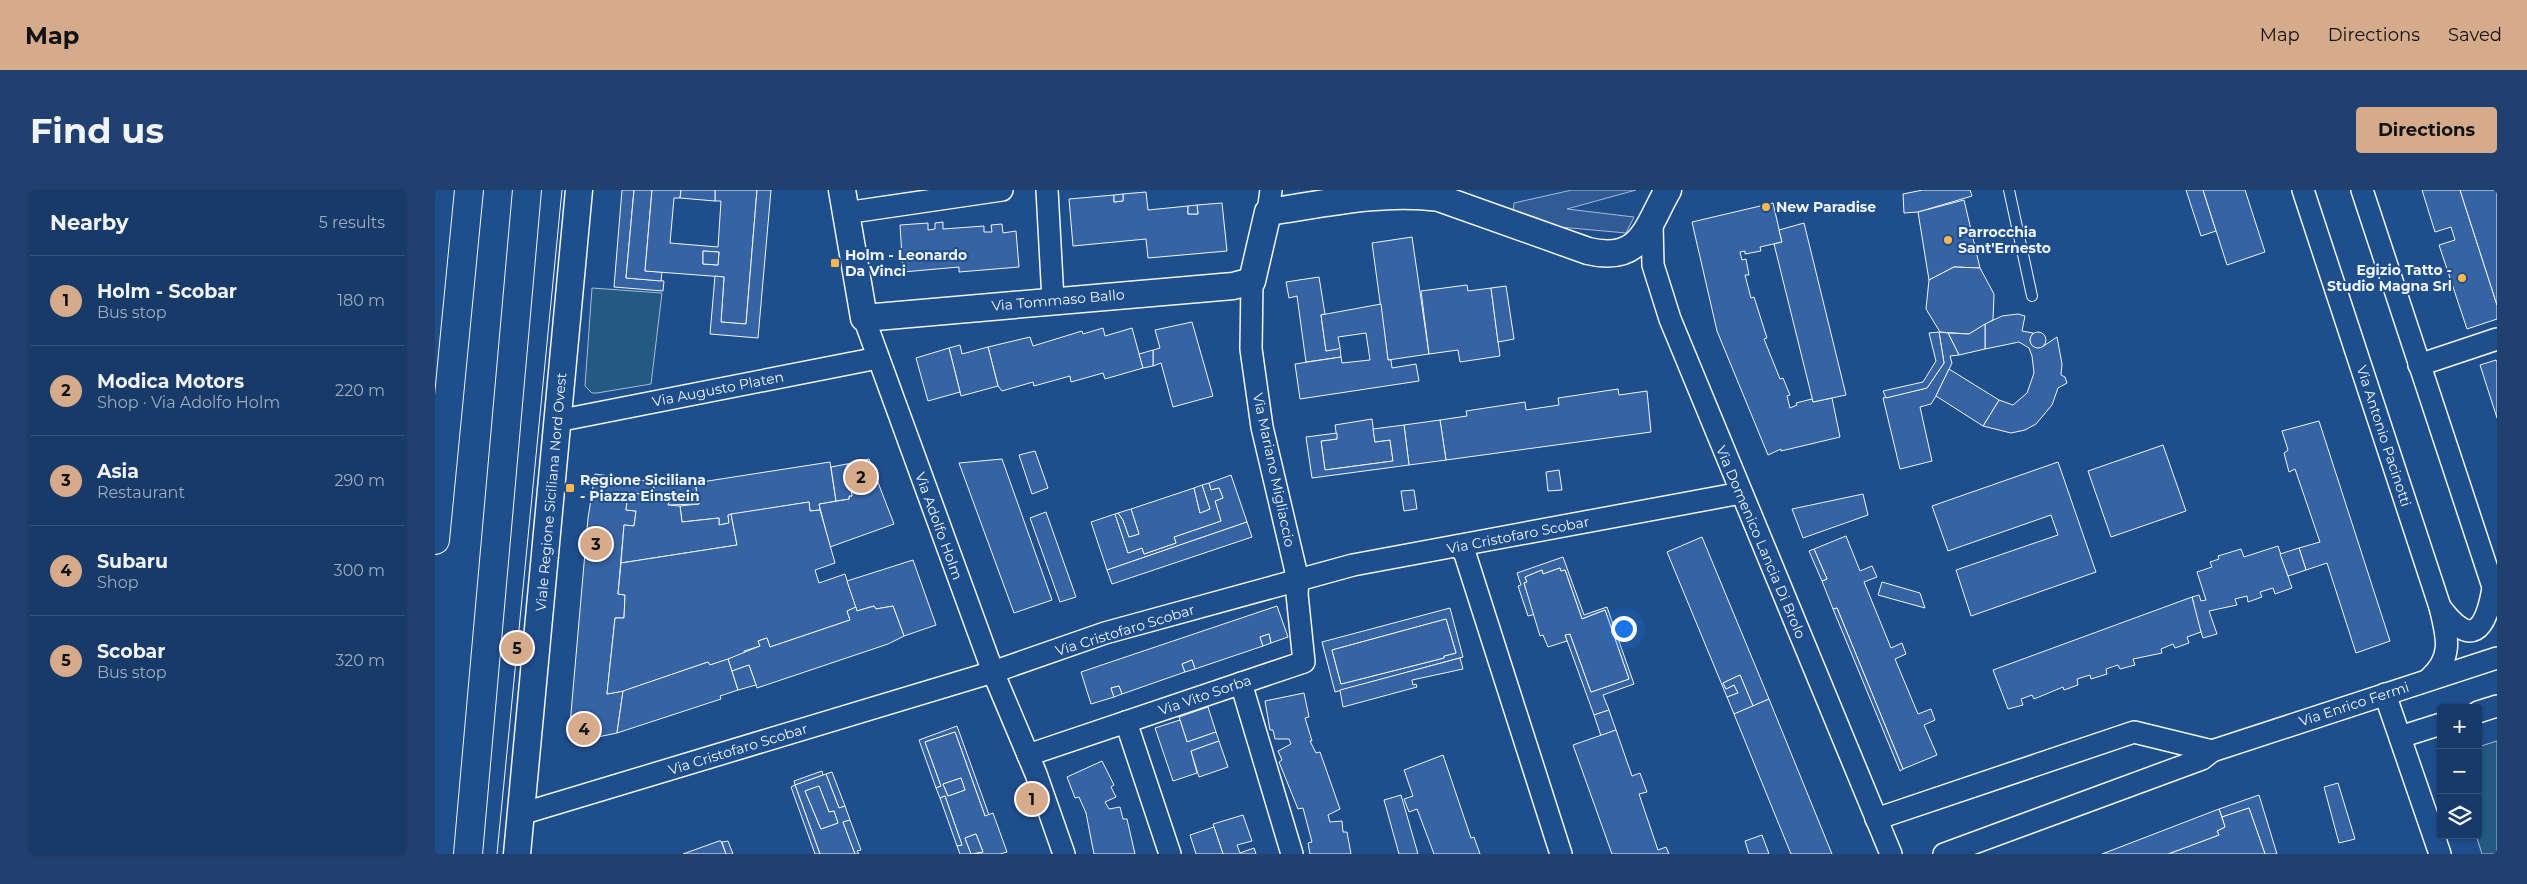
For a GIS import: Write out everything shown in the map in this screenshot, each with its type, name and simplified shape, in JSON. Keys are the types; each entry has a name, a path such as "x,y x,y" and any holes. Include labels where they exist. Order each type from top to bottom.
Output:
{"main road":[{"path":"435,540 469,190"},
{"path":"468,854 527,190"}],"street":[{"name":"Viale Regione Siciliana Nord Ovest","path":"517,854 579,190"},
{"path":"844,201 1003,190"},
{"path":"1047,190 1053,300"},
{"name":"Via Antonio Pacinotti","path":"2303,190 2440,607 2447,652 2439,670 2429,679"},
{"path":"2362,190 2495,594 2483,625 2475,630 2463,630 2451,623 2440,607"},
{"path":"1269,201 1371,194 1401,194 1439,198 1596,253 1613,253 1629,248 1643,238 1661,202"},
{"name":"Via Adolfo Holm","path":"844,201 864,318 993,672 1029,755 1064,854"},
{"name":"Via Mariano Migliaccio","path":"1269,201 1252,280 1251,349 1262,427 1298,580"},
{"name":"Via Domenico Lancia Di Brolo","path":"1661,202 1653,265 1670,319 1891,854"},
{"name":"Via Tommaso Ballo","path":"864,318 1053,300 1233,286 1252,280"},
{"path":"2419,365 2497,339"},
{"name":"Via Augusto Platen","path":"557,421 878,358"},
{"name":"Via Cristofaro Scobar","path":"521,814 993,672 1105,633 1353,565 1741,493"},
{"path":"1459,546 1465,554 1561,854"},
{"name":"Via Vito Sorba","path":"1029,755 1304,662 1297,594 1298,580"},
{"name":"Via Enrico Fermi","path":"1944,854 2202,759 2212,751 2497,658"},
{"path":"1241,683 1292,854"},
{"path":"2385,694 2440,854"},
{"path":"2482,711 2497,706"},
{"path":"1126,722 1170,854"},
{"path":"2400,737 2437,725"},
{"path":"1876,819 2134,732 2212,751"}],"lane":[{"path":"2009,190 2032,296"}],"shaded area":[{"path":"1572,190 1636,190 1567,209 1634,217 1626,233 1549,226 1513,212 1514,203"},
{"path":"592,288 662,293 651,384 597,393 592,393 585,386"},
{"path":"2497,741 2497,854 2482,854 2477,839 2482,839 2482,746"}],"building":[{"path":"622,190 634,190 626,278 664,281 663,291 614,287"},
{"path":"634,190 652,190 645,271 662,272 661,281 626,278"},
{"path":"652,190 681,190 680,198 674,198 670,243 718,247 721,201 715,201 715,190 757,190 746,324 721,322 724,277 645,271","holes":["703,251 719,252 718,265 703,264"]},
{"path":"681,190 715,190 715,201 680,198"},
{"path":"757,190 771,190 758,338 710,334 715,276 724,277 721,322 746,324"},
{"path":"1923,190 1970,190 1972,196 1918,212 1904,213 1903,194"},
{"path":"2186,190 2203,190 2216,231 2201,236"},
{"path":"2203,190 2245,190 2265,252 2227,265"},
{"path":"2422,190 2460,190 2497,305 2497,319 2467,329 2439,245 2455,240 2451,227 2435,232"},
{"path":"2460,190 2497,190 2497,305"},
{"path":"1146,192 1148,210 1188,206 1188,214 1198,214 1197,205 1222,203 1227,251 1148,258 1146,239 1073,246 1069,199 1114,195 1114,202 1123,201 1123,194"},
{"path":"1123,194 1123,201 1114,202 1114,195"},
{"name":"Parrocchia Sant'Ernesto","path":"1964,200 1980,268 1954,267 1929,280 1918,212"},
{"path":"1773,203 1782,242 1760,247 1761,251 1745,254 1745,251 1740,252 1742,260 1746,259 1749,275 1745,275 1751,298 1754,297 1767,338 1764,339 1780,379 1783,378 1790,395 1787,396 1790,408 1797,405 1796,403 1812,399 1813,402 1832,398 1840,437 1781,451 1781,449 1768,455 1717,331 1692,222"},
{"path":"1197,205 1198,214 1188,214 1188,206"},
{"path":"943,222 943,229 984,226 984,232 992,232 991,225 1002,224 1003,233 1016,231 1019,267 959,272 959,267 903,272 900,225 928,223 928,230 935,229 935,223"},
{"path":"1804,223 1846,395 1813,402 1774,244 1782,242 1779,230"},
{"path":"1412,237 1429,354 1388,360 1372,243"},
{"path":"703,251 719,252 718,265 703,264"},
{"path":"1954,267 1980,268 1994,294 1993,320 1969,334 1940,332 1926,309 1929,280"},
{"path":"1319,277 1325,314 1321,315 1326,351 1340,347 1341,357 1306,362 1297,296 1289,298 1286,282"},
{"path":"1467,285 1468,291 1491,288 1500,356 1460,362 1458,350 1429,354 1421,291"},
{"path":"1506,286 1514,339 1498,342 1491,288"},
{"path":"1381,304 1388,360 1391,360 1392,368 1416,364 1419,381 1300,399 1295,364 1341,357 1342,363 1370,360 1366,333 1338,337 1340,347 1326,351 1321,315"},
{"path":"2018,314 2025,316 2022,331 2033,333 2030,340 2034,347 2042,347 2057,337 2062,364 2061,375 2065,377 2067,383 2058,388 2052,405 2036,424 2025,430 2011,433 1983,426 1999,400 2013,405 2027,393 2034,373 2032,356 2029,348 2019,342 1985,349 1985,324 2002,316"},
{"path":"1192,322 1213,396 1173,407 1161,363 1153,366 1153,350 1160,348 1155,330"},
{"path":"1985,324 1985,349 1959,355 1948,333 1969,334"},
{"path":"1103,328 1105,336 1132,328 1143,368 1105,379 1103,373 1071,382 1070,376 1034,386 1033,382 1002,391 998,386 988,347 1030,337 1033,346 1082,331 1083,334"},
{"path":"1939,332 1948,333 1959,355 1950,356 1952,363 1931,404 1920,407 1932,461 1900,469 1883,398 1927,388 1944,363"},
{"path":"1939,332 1944,363 1927,388 1886,398 1883,391 1923,382 1936,361 1929,333"},
{"path":"2038,332 2044,334 2046,340 2044,346 2038,348 2032,346 2030,340 2032,334"},
{"path":"960,345 962,354 988,347 998,386 961,396 949,348"},
{"path":"949,348 960,392 928,401 916,358"},
{"path":"1153,350 1153,366 1143,368 1139,354"},
{"path":"2496,360 2497,362 2497,418 2480,365"},
{"path":"1949,369 1999,400 1983,426 1936,396"},
{"path":"1618,389 1619,395 1647,391 1651,432 1446,460 1440,420 1467,416 1466,411 1525,402 1526,410 1559,405 1558,398"},
{"path":"1372,419 1375,442 1390,440 1393,461 1325,470 1321,441 1337,439 1335,425"},
{"path":"1440,420 1446,460 1409,465 1404,425"},
{"path":"2319,421 2390,641 2356,653 2327,563 2306,570 2299,548 2320,542 2295,469 2289,472 2284,453 2288,450 2282,431"},
{"path":"1404,425 1409,465 1312,478 1306,437 1337,433 1337,439 1321,441 1325,470 1393,461 1390,440 1375,442 1373,429"},
{"path":"2163,445 2186,511 2111,537 2088,471"},
{"path":"1035,451 1048,488 1032,494 1019,455"},
{"path":"869,459 894,524 830,547 819,504 849,499 849,496 852,496 847,464"},
{"path":"1002,459 1052,600 1014,613 959,463"},
{"path":"830,462 836,501 819,504 820,510 810,511 809,502 728,515 729,523 719,525 719,518 682,522 680,506 699,504 695,483"},
{"path":"2058,462 2096,572 1971,616 1956,570 2058,535 2051,515 1948,551 1932,506"},
{"path":"847,464 852,496 849,496 849,499 836,501 831,467"},
{"path":"1559,470 1562,490 1548,491 1546,472"},
{"path":"595,474 654,482 653,495 628,493 626,510 636,511 634,526 624,525 618,594 625,595 624,618 615,618 607,694 623,691 617,733 588,739 569,736 588,518"},
{"path":"1231,475 1247,522 1107,570 1091,522 1115,514 1128,553 1142,548 1144,554 1176,543 1174,537 1221,521 1215,501 1223,498 1219,488 1211,490 1209,483"},
{"path":"695,483 699,504 668,505 669,502 655,500 654,486"},
{"path":"1209,483 1211,490 1219,488 1223,498 1215,501 1221,521 1174,537 1176,543 1144,554 1142,548 1128,553 1115,514 1118,513 1123,520 1129,537 1139,534 1131,509 1194,488 1200,513 1210,509 1202,485"},
{"path":"1202,485 1210,509 1200,513 1194,488"},
{"path":"1414,490 1417,509 1404,511 1401,491"},
{"path":"628,493 655,495 655,500 669,502 668,505 680,506 682,522 719,518 719,525 729,523 728,515 731,514 737,545 621,563 624,525 634,526 636,511 626,510"},
{"path":"1863,494 1868,515 1803,538 1792,509"},
{"path":"809,502 810,511 820,510 835,563 815,570 819,583 845,574 856,607 847,611 850,620 770,647 767,638 758,641 760,646 744,651 745,654 710,665 708,662 624,691 607,694 615,618 624,618 625,595 618,594 621,563 737,545 731,514"},
{"path":"1131,509 1139,534 1129,537 1123,520 1118,513"},
{"path":"1046,512 1076,597 1060,602 1030,518"},
{"path":"1247,522 1252,537 1112,584 1107,570"},
{"path":"1846,536 1860,571 1872,566 1877,577 1864,582 1891,648 1902,643 1906,654 1895,659 1918,714 1931,709 1935,720 1924,725 1937,755 1903,769 1837,608 1833,609 1822,581 1827,579 1814,549"},
{"path":"1702,537 1769,699 1753,706 1740,675 1723,683 1726,689 1734,685 1738,693 1727,697 1667,552"},
{"path":"2278,546 2292,588 2275,594 2273,588 2260,592 2262,597 2248,602 2247,596 2235,599 2237,605 2209,611 2217,634 2203,638 2192,605 2194,604 2192,597 2199,595 2201,601 2206,600 2197,572 2212,567 2210,562 2219,559 2218,556 2241,549 2244,557"},
{"path":"2299,548 2306,570 2288,576 2280,554"},
{"path":"1814,549 1827,579 1822,581 1809,551"},
{"path":"1563,557 1584,615 1607,607 1634,684 1603,695 1609,710 1594,715 1565,635 1570,634 1591,692 1629,679 1605,610 1582,619 1565,570 1561,571 1560,568 1543,574 1542,570 1525,577 1527,582 1524,583 1535,614 1528,616 1518,586 1521,585 1517,573"},
{"path":"913,560 936,625 904,636 893,606 876,609 874,606 857,611 847,581"},
{"path":"1560,568 1561,571 1565,570 1582,619 1605,610 1629,679 1591,692 1570,634 1565,635 1567,641 1548,647 1543,635 1540,636 1524,583 1527,582 1525,577 1542,570 1543,574"},
{"path":"1882,582 1920,593 1925,608 1878,595"},
{"path":"2192,597 2201,632 2187,637 2189,643 2175,648 2173,644 2161,649 2162,653 2133,659 2135,665 2120,669 2118,665 2106,669 2107,674 2091,679 2090,675 2077,679 2078,685 2064,690 2063,687 2034,699 2032,695 2021,699 2023,705 2008,709 1993,670"},
{"path":"874,606 876,609 893,606 904,636 888,644 757,688 749,665 732,671 728,659 760,646 758,641 767,638 770,647 850,620 847,611 856,607 857,611"},
{"path":"1277,606 1288,637 1271,643 1269,634 1260,637 1263,646 1195,669 1192,660 1182,664 1185,672 1122,694 1119,686 1111,688 1114,697 1091,704 1081,672"},
{"path":"1450,608 1463,657 1335,692 1322,642","holes":["1446,619 1456,653 1444,656 1444,658 1341,684 1332,650"]},
{"path":"1837,608 1903,769 1900,771 1833,609"},
{"path":"1446,619 1456,653 1444,656 1444,658 1341,684 1332,650"},
{"path":"1269,634 1271,643 1263,646 1260,637"},
{"path":"1460,658 1463,669 1412,680 1413,685 1416,684 1417,687 1343,707 1340,690"},
{"path":"728,659 738,690 720,696 721,699 617,733 623,691 708,662 710,665"},
{"path":"1192,660 1195,669 1185,672 1182,664"},
{"path":"749,665 756,685 738,690 732,671"},
{"path":"1740,675 1753,706 1734,714 1727,697 1738,693 1734,685 1726,689 1723,683"},
{"path":"1119,686 1122,694 1114,697 1111,688"},
{"path":"1304,693 1309,717 1305,718 1312,741 1310,741 1316,753 1320,752 1340,809 1328,815 1330,822 1342,821 1343,832 1347,832 1351,854 1310,854 1308,843 1312,842 1303,808 1298,809 1279,762 1282,760 1278,751 1291,744 1289,739 1275,739 1273,730 1270,730 1265,701"},
{"path":"1769,699 1832,854 1791,854 1734,714"},
{"path":"1208,707 1216,732 1187,742 1179,717"},
{"path":"1609,710 1616,730 1601,736 1594,715"},
{"path":"1180,720 1187,742 1216,732 1219,741 1191,751 1197,773 1173,781 1155,728"},
{"path":"957,726 989,815 985,816 955,732 925,742 941,786 936,788 919,740"},
{"path":"1616,730 1632,776 1640,773 1647,792 1639,794 1658,850 1666,847 1669,854 1612,854 1573,745"},
{"path":"955,732 985,816 993,813 1007,852 1000,854 975,854 983,852 976,834 965,838 971,854 960,854 957,846 962,845 945,796 940,798 936,788 941,786 925,742","holes":["961,778 965,790 948,796 943,784"]},
{"path":"1219,741 1228,767 1199,777 1191,751"},
{"path":"1443,755 1471,838 1474,837 1480,854 1434,854 1417,809 1409,812 1404,799 1413,796 1404,770"},
{"path":"1102,761 1114,785 1111,787 1116,797 1105,802 1109,809 1120,807 1123,819 1127,819 1135,854 1094,854 1086,813 1079,797 1075,798 1067,777"},
{"path":"822,771 823,775 795,785 794,781"},
{"path":"832,772 845,806 839,808 826,774"},
{"path":"826,774 839,808 845,806 850,820 843,822 855,854 820,854 795,785","holes":["819,786 829,812 834,811 838,823 821,829 805,791"]},
{"path":"961,778 965,790 948,796 943,784"},
{"path":"2338,783 2355,839 2339,843 2324,787"},
{"path":"795,785 820,854 815,854 791,787"},
{"path":"819,786 829,812 834,811 838,823 821,829 805,791"},
{"path":"1401,795 1418,854 1399,854 1384,800"},
{"path":"2259,795 2277,854 2265,854 2249,808 2222,817 2219,809"},
{"path":"945,796 962,845 957,846 940,798"},
{"path":"2249,808 2265,854 2168,854 2219,835 2217,831 2225,827 2222,817"},
{"path":"2219,809 2225,827 2217,831 2219,835 2168,854 2102,854"},
{"path":"1243,815 1252,841 1237,845 1240,853 1254,848 1256,854 1223,854 1213,824"},
{"path":"850,820 861,850 857,851 859,854 855,854 843,822"},
{"path":"1214,827 1223,854 1196,854 1190,835"},
{"path":"976,834 983,852 971,854 965,838"},
{"path":"1762,835 1769,854 1749,854 1745,841"},
{"path":"719,841 721,841 726,854 683,854"},
{"path":"728,841 733,854 726,854 722,842"}],"tram line":[{"path":"497,854 562,190"}],"place":[{"name":"New Paradise","path":"1766,207"},
{"name":"Parrocchia Sant'Ernesto","path":"1948,240"},
{"name":"Holm - Leonardo Da Vinci","path":"835,263"},
{"name":"Egizio Tatto - Studio Magna Srl","path":"2462,278"},
{"name":"Modica Motors","path":"861,477"},
{"name":"Regione Siciliana - Piazza Einstein","path":"570,488"},
{"name":"Asia","path":"596,544"},
{"name":"Scobar","path":"517,648"},
{"name":"Subaru","path":"584,729"},
{"name":"Holm - Scobar","path":"1032,799"}]}
